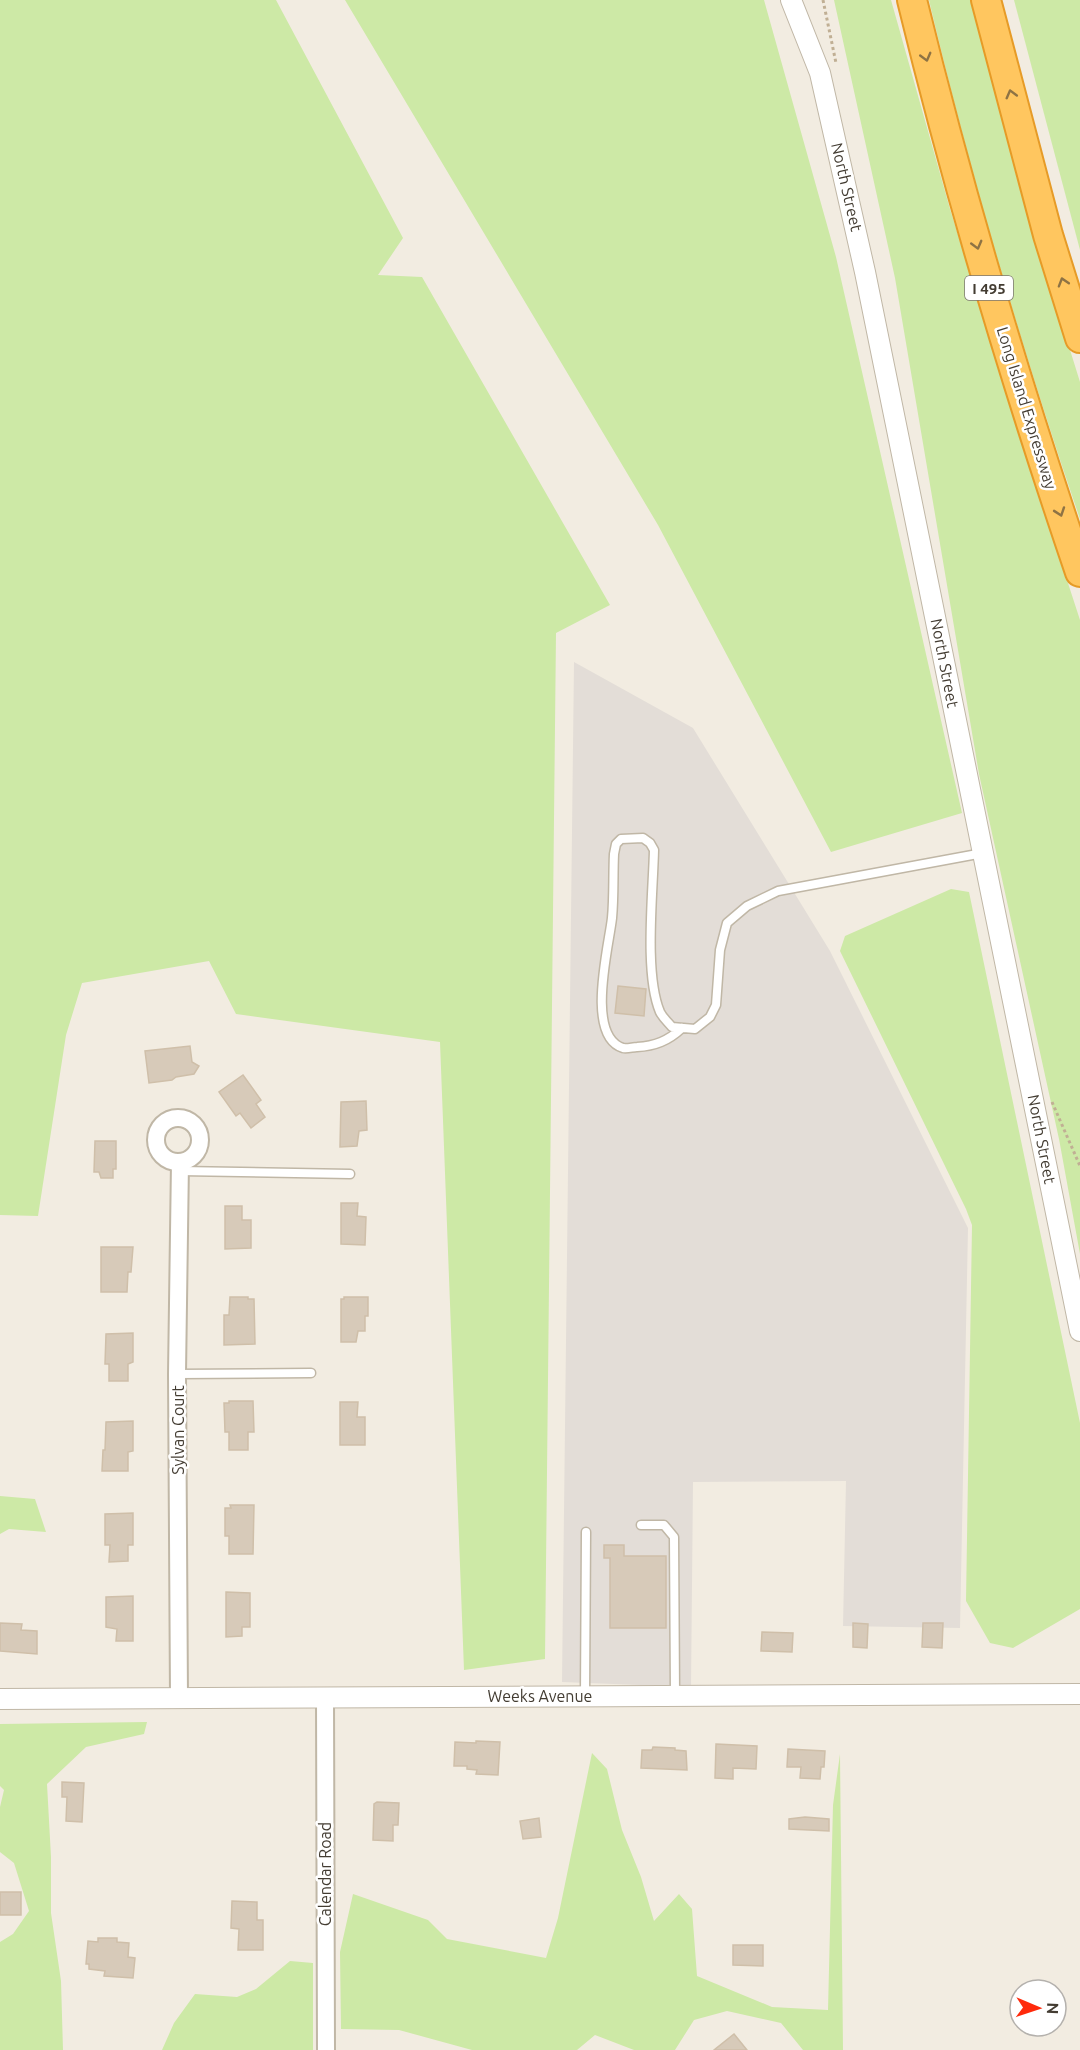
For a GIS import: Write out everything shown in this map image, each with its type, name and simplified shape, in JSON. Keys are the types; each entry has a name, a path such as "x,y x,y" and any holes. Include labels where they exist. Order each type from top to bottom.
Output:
{"highway":[{"name":"Long Island Expressway","path":"912,0 983,266 1044,467 1080,572"},
{"path":"986,0 1048,235 1080,338"}],"street":[{"name":"North Street","path":"791,0 820,72 842,163 1080,1331"},
{"name":"Sylvan Court","path":"180,1166 177,1374 180,1698"},
{"name":"Weeks Avenue","path":"0,1699 1080,1694"},
{"name":"Calendar Road","path":"325,1697 326,2050"}],"lane":[{"path":"682,1028 670,1038 651,1047 623,1048 611,1039 604,1023 601,991 612,916 614,854 616,844 621,839 643,838 654,850 653,986 661,1014 672,1027 695,1029 710,1017 716,1005 720,950 727,923 747,906 778,891 983,852"},
{"path":"180,1166 350,1174"},
{"path":"177,1374 311,1373"},
{"path":"641,1525 664,1525 674,1537 675,1696"},
{"path":"585,1696 586,1532"}],"path":[{"path":"823,0 836,63"}],"shaded area":[{"path":"574,662 693,728 830,951 968,1228 960,1628 843,1626 846,1481 693,1482 691,1687 562,1682"}],"green space":[{"path":"0,0 276,0 403,238 378,275 422,277 610,605 556,633 545,1659 464,1670 440,1042 236,1014 209,961 82,983 66,1035 38,1216 0,1215"},
{"path":"345,0 764,0 836,257 962,813 831,852 658,525"},
{"path":"834,0 891,0 950,209 1080,620 1080,1254 1059,1139 979,774 895,278"},
{"path":"929,0 971,0 1018,182 1080,382 1080,519 998,261"},
{"path":"1014,0 1080,0 1080,250"},
{"path":"951,889 969,892 1080,1423 1080,1609 1013,1648 990,1643 966,1601 972,1225 840,951 845,936"},
{"path":"0,1496 35,1499 46,1532 9,1529 0,1534"},
{"path":"147,1722 144,1734 86,1747 47,1784 51,1913 61,1981 63,2050 0,2050 0,1942 13,1934 29,1911 14,1863 0,1852 0,1807 4,1790 0,1786 0,1724"},
{"path":"592,1753 607,1769 622,1830 641,1877 654,1921 679,1894 692,1909 697,1976 772,2007 828,2010 833,1805 840,1754 843,2050 803,2050 781,2023 727,2011 694,2020 675,2050 634,2050 595,2035 577,2050 472,2050 399,2030 341,2029 340,1952 353,1894 428,1920 447,1939 546,1958 558,1918"},
{"path":"290,1961 313,1963 313,2050 162,2050 174,2023 195,1994 237,1997 256,1989"}],"building":[{"path":"618,986 646,989 644,1016 615,1013"},
{"path":"190,1046 192,1062 199,1066 194,1074 149,1083 145,1051"},
{"path":"243,1075 261,1100 256,1104 265,1117 251,1128 240,1113 236,1116 219,1092"},
{"path":"366,1101 367,1130 359,1131 357,1146 340,1147 341,1102"},
{"path":"95,1141 116,1141 116,1169 113,1169 113,1178 101,1178 99,1172 94,1172"},
{"path":"341,1203 358,1203 357,1216 366,1217 365,1245 341,1244"},
{"path":"225,1206 242,1206 242,1220 251,1220 251,1248 225,1249"},
{"path":"101,1247 133,1247 127,1292 101,1292"},
{"path":"230,1297 254,1299 255,1344 224,1345 224,1315 229,1315"},
{"path":"368,1297 365,1331 358,1331 356,1342 341,1342 341,1299"},
{"path":"133,1333 133,1362 128,1364 128,1381 109,1381 109,1364 105,1364 106,1334"},
{"path":"229,1401 253,1401 254,1432 248,1432 248,1450 229,1450 229,1432 225,1432 224,1403 229,1403"},
{"path":"340,1402 358,1402 357,1417 365,1417 365,1445 340,1445"},
{"path":"133,1421 133,1451 128,1452 128,1471 102,1471 106,1422"},
{"path":"230,1505 254,1505 253,1554 229,1554 229,1536 225,1536 225,1508 231,1508"},
{"path":"133,1513 133,1545 128,1545 128,1561 109,1562 110,1545 105,1545 105,1514"},
{"path":"604,1545 624,1545 624,1556 666,1556 666,1628 610,1628 610,1558 604,1558"},
{"path":"226,1592 250,1593 250,1627 242,1627 242,1636 226,1637"},
{"path":"133,1596 133,1641 116,1641 117,1629 106,1627 106,1597"},
{"path":"0,1623 22,1624 21,1630 37,1631 37,1654 0,1651"},
{"path":"853,1623 868,1624 867,1648 853,1647"},
{"path":"923,1623 943,1623 942,1648 922,1647"},
{"path":"762,1632 793,1633 792,1652 761,1651"},
{"path":"476,1741 500,1742 498,1775 476,1774 477,1770 467,1769 467,1766 454,1766 455,1742 476,1743"},
{"path":"716,1744 757,1746 756,1769 733,1768 733,1779 715,1778"},
{"path":"653,1747 686,1751 687,1770 641,1768 642,1750 652,1750"},
{"path":"788,1749 825,1751 824,1767 821,1767 820,1779 800,1778 801,1767 787,1767"},
{"path":"62,1782 84,1783 82,1822 66,1821 67,1797 62,1797"},
{"path":"377,1802 399,1803 398,1825 393,1825 393,1841 373,1840 374,1804"},
{"path":"805,1817 829,1819 829,1831 789,1829 789,1819"},
{"path":"539,1818 541,1837 523,1839 520,1821"},
{"path":"0,1892 21,1892 21,1915 0,1915"},
{"path":"232,1901 257,1902 257,1920 263,1920 263,1950 238,1950 239,1929 231,1928"},
{"path":"98,1938 117,1938 117,1942 129,1943 128,1957 135,1958 133,1978 104,1976 105,1971 89,1969 89,1964 86,1964 88,1941 98,1942"},
{"path":"733,1945 763,1945 763,1966 733,1965"},
{"path":"734,2034 747,2050 714,2050"}]}
